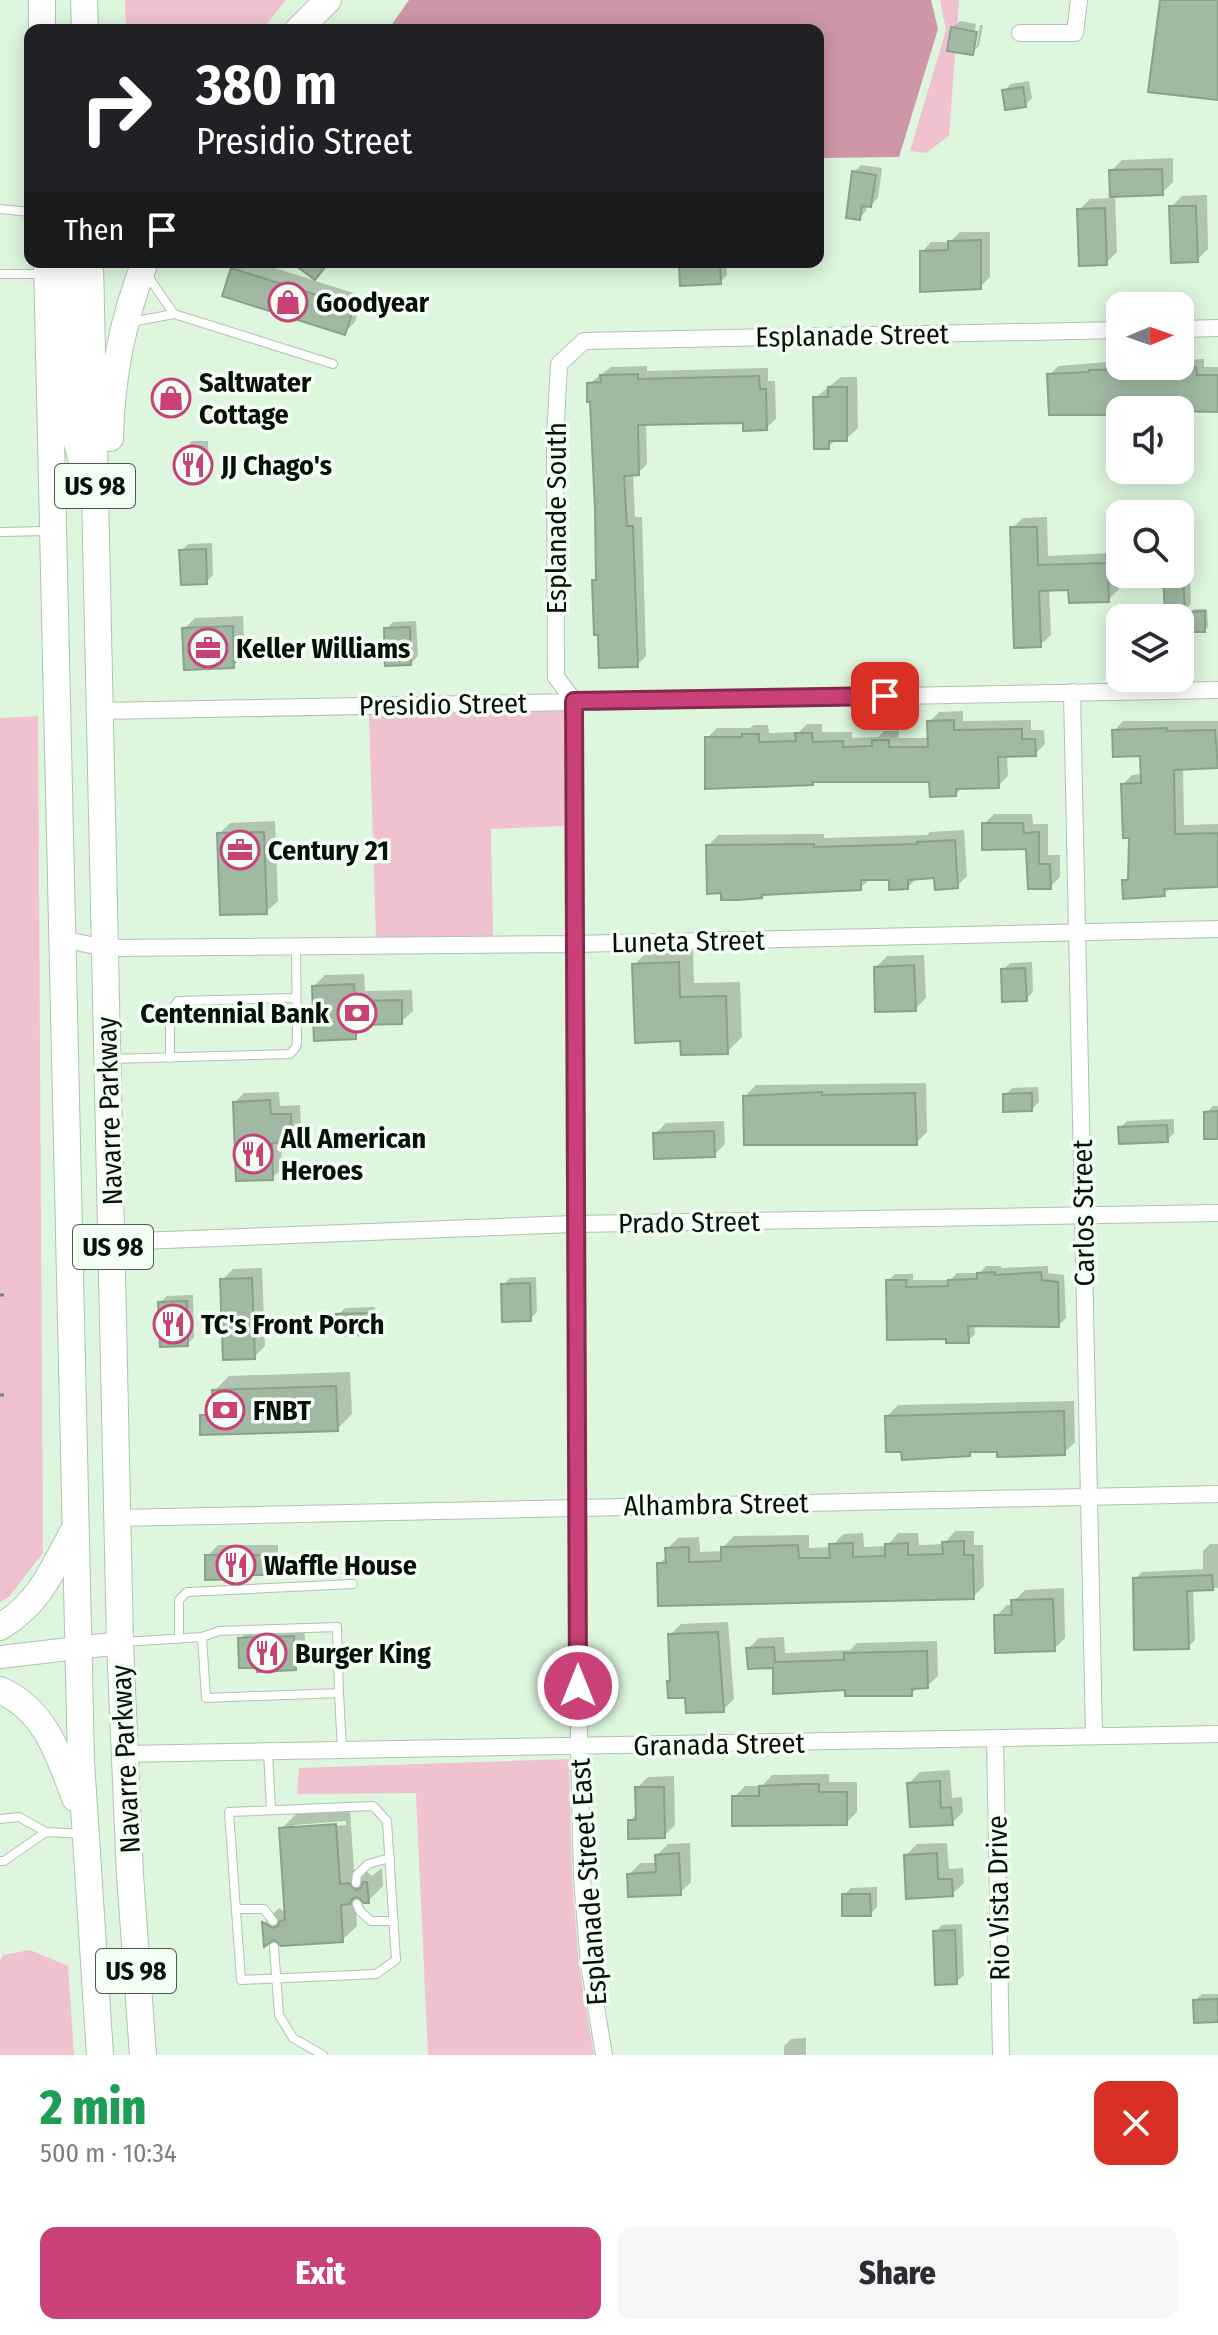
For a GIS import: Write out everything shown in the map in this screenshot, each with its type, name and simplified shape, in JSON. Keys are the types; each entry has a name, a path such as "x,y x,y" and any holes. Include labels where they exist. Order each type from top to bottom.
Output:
{"highway":[{"path":"42,0 42,24"},
{"path":"84,0 85,24"},
{"path":"304,24 328,0"},
{"path":"55,268 73,428 95,510"},
{"name":"Navarre Parkway","path":"55,268 54,531 78,1648 83,1827 100,2055"},
{"name":"Navarre Parkway","path":"90,268 120,1643 143,2055"},
{"path":"101,711 116,662 111,417 118,350 143,268"},
{"path":"0,1627 33,1602 75,1527"},
{"path":"0,1690 30,1710 52,1738 83,1827"}],"main road":[{"path":"0,1657 120,1643"}],"street":[{"path":"1020,33 1075,33 1079,0"},
{"path":"1194,329 1218,328"},
{"name":"Esplanade Street","path":"584,341 1106,330"},
{"name":"Esplanade South","path":"574,701 556,677 555,439 559,364 584,341"},
{"name":"Presidio Street","path":"101,711 1218,690"},
{"name":"Carlos Street","path":"1072,692 1094,1735"},
{"name":"Esplanade Street East","path":"574,701 574,1224 579,1746 583,1893 589,1964 604,2055"},
{"name":"Luneta Street","path":"62,939 105,948 574,944 1218,929"},
{"name":"Prado Street","path":"113,1242 574,1224 1218,1213"},
{"name":"Alhambra Street","path":"118,1518 1218,1494"},
{"name":"Granada Street","path":"124,1754 1218,1734"},
{"name":"Rio Vista Drive","path":"995,1740 1001,2055"}],"lane":[{"path":"0,209 24,211"},
{"path":"0,274 41,268"},
{"path":"146,268 174,314"},
{"path":"125,324 174,314 333,364"},
{"path":"0,532 54,531"},
{"path":"108,1059 290,1054 297,1042 296,945"},
{"path":"170,1058 170,1012 178,1001 296,998"},
{"path":"179,1639 179,1600 187,1592 353,1584"},
{"path":"120,1643 202,1637 219,1631 337,1627 342,1750"},
{"path":"202,1637 206,1698 339,1693"},
{"path":"268,1751 271,1809"},
{"path":"373,1806 387,1821 390,1858 396,1960 376,1974 241,1980 229,1812 373,1806"},
{"path":"0,1819 19,1817 46,1832"},
{"path":"0,1861 46,1832 83,1827"},
{"path":"356,1883 357,1875 368,1864 390,1858"},
{"path":"357,1904 371,1921 394,1921"},
{"path":"236,1909 264,1909 273,1921"},
{"path":"274,1947 279,2015 293,2038 323,2055"}],"shaded area":[{"path":"125,0 286,0 267,24 126,24"},
{"path":"409,0 931,0 938,29 899,157 824,158 824,24 392,24"},
{"path":"940,0 959,0 949,136 926,153 910,151 946,30"},
{"path":"564,710 564,826 491,829 493,936 376,938 369,714"},
{"path":"38,716 43,1553 9,1597 0,1602 0,718"},
{"path":"569,1759 572,1879 579,1965 594,2055 428,2055 416,1793 297,1794 299,1768"},
{"path":"30,1950 68,1966 74,2055 0,2055 0,1961 3,1955"}],"building":[{"path":"1160,0 1218,0 1218,100 1148,92"},
{"path":"951,27 977,32 973,55 947,51"},
{"path":"1023,87 1026,107 1005,110 1002,90"},
{"path":"1162,169 1163,195 1110,197 1109,170"},
{"path":"852,171 876,175 871,207 862,206 860,220 846,218"},
{"path":"1169,206 1196,206 1198,262 1171,263"},
{"path":"1105,208 1107,265 1079,266 1077,209"},
{"path":"981,240 981,289 920,292 920,251 948,250 948,241"},
{"name":"Goodyear","path":"231,268 354,307 345,335 222,296"},
{"path":"299,268 324,268 315,280"},
{"path":"679,268 720,268 721,284 680,286"},
{"path":"1194,367 1197,375 1218,375 1218,412 1194,412 1194,396 1106,396 1106,415 1049,415 1047,374 1106,370 1106,380 1194,380"},
{"path":"638,374 638,379 759,376 760,389 766,389 767,430 743,431 743,423 638,425 639,475 624,476 627,526 633,526 638,667 599,668 598,635 594,635 592,580 596,580 595,509 587,383 601,382 600,375"},
{"path":"828,387 847,387 847,441 829,441 829,449 814,449 813,397 828,397"},
{"name":"Saltwater Cottage","path":"154,388 182,392 180,409 153,406"},
{"name":"JJ Chago's","path":"202,447 203,482 184,482 183,448"},
{"path":"1010,527 1037,527 1038,565 1106,563 1109,602 1069,603 1068,590 1039,591 1041,647 1014,648"},
{"path":"206,549 207,584 181,585 179,550"},
{"path":"1164,588 1184,588 1185,604 1165,604"},
{"path":"1205,611 1205,632 1194,632 1194,612"},
{"name":"Keller Williams","path":"233,626 234,668 184,670 182,628"},
{"path":"410,627 411,665 385,666 384,628"},
{"path":"954,720 954,730 1022,729 1022,739 1035,739 1036,756 998,757 999,788 956,789 956,796 930,797 929,782 813,782 813,785 705,789 705,737 759,734 759,742 796,741 795,733 812,733 813,742 843,741 843,747 872,746 872,740 889,740 889,747 928,747 927,721"},
{"path":"1167,728 1167,731 1215,730 1218,768 1174,770 1175,834 1218,833 1218,887 1164,889 1165,896 1123,899 1122,880 1128,880 1129,838 1123,838 1121,784 1141,783 1140,756 1113,757 1112,730"},
{"path":"982,823 1023,823 1024,833 1039,832 1039,864 1050,864 1051,889 1028,889 1026,849 982,850"},
{"path":"264,832 267,914 220,915 217,833"},
{"path":"955,840 958,888 935,890 934,878 908,880 908,889 889,890 889,880 861,880 861,890 762,895 762,898 739,900 721,900 721,893 707,894 706,845 814,844 814,847"},
{"path":"679,962 680,997 726,996 728,1054 681,1055 680,1041 635,1043 632,964"},
{"path":"914,965 916,1011 875,1012 874,967"},
{"path":"1025,968 1027,1001 1002,1002 1001,969"},
{"name":"Centennial Bank","path":"354,984 355,1001 402,1000 402,1024 356,1025 356,1039 314,1041 312,986"},
{"path":"822,1092 822,1095 915,1093 917,1145 744,1145 743,1096"},
{"path":"1032,1093 1032,1111 1003,1112 1003,1094"},
{"path":"270,1100 271,1114 291,1114 292,1142 272,1143 273,1180 236,1181 233,1102"},
{"path":"1218,1111 1218,1139 1204,1139 1204,1112"},
{"path":"1167,1125 1168,1142 1119,1144 1118,1127"},
{"path":"714,1131 715,1157 654,1159 653,1133"},
{"path":"995,1272 995,1275 1041,1272 1042,1280 1058,1282 1059,1327 968,1326 969,1343 946,1343 946,1339 887,1340 886,1280 907,1280 906,1287 948,1286 948,1280 977,1279 977,1273"},
{"path":"252,1278 255,1359 223,1360 220,1279"},
{"path":"530,1283 531,1321 502,1322 501,1284"},
{"name":"TC's Front Porch","path":"187,1301 188,1346 160,1347 158,1302"},
{"path":"369,1313 370,1335 337,1336 336,1314"},
{"path":"336,1386 338,1431 200,1435 200,1415 213,1415 212,1390"},
{"path":"1064,1411 1065,1455 997,1457 997,1452 970,1452 970,1456 902,1460 901,1452 886,1452 885,1416"},
{"path":"964,1541 964,1555 973,1555 974,1599 658,1606 657,1563 666,1563 665,1548 689,1547 689,1562 721,1561 721,1547 798,1545 799,1558 830,1558 829,1544 853,1543 853,1557 885,1556 885,1544 908,1543 908,1555 943,1554 942,1542"},
{"name":"Waffle House","path":"205,1555 268,1555 268,1575 249,1575 249,1579 205,1580"},
{"path":"1212,1575 1213,1590 1187,1591 1189,1649 1134,1650 1133,1578"},
{"path":"1053,1599 1055,1651 995,1653 994,1615 1012,1615 1011,1600"},
{"path":"718,1632 724,1712 686,1713 685,1698 668,1698 668,1634"},
{"name":"Burger King","path":"294,1636 296,1670 257,1672 257,1668 239,1668 238,1638"},
{"path":"774,1647 775,1662 844,1660 844,1653 927,1651 928,1688 912,1689 912,1696 845,1696 845,1690 773,1694 773,1668 748,1669 746,1648"},
{"path":"940,1781 941,1808 951,1807 953,1825 910,1827 907,1783"},
{"path":"819,1784 819,1792 847,1792 847,1825 732,1826 732,1796 759,1796 759,1786"},
{"path":"635,1787 664,1787 665,1838 628,1839 628,1820 636,1820"},
{"path":"336,1824 340,1884 349,1883 356,1890 367,1882 369,1903 357,1897 350,1904 341,1905 343,1942 281,1946 274,1940 264,1947 262,1922 273,1928 285,1920 279,1828"},
{"path":"679,1853 681,1895 628,1897 627,1874 656,1872 655,1855"},
{"path":"937,1853 938,1879 952,1879 953,1896 906,1899 904,1855"},
{"path":"842,1894 870,1894 871,1916 842,1916"},
{"path":"955,1930 957,1984 935,1985 933,1931"},
{"path":"1218,1999 1218,2022 1194,2023 1193,2000"}],"place":[{"name":"Goodyear","path":"288,302"},
{"name":"Saltwater Cottage","path":"171,398"},
{"name":"JJ Chago's","path":"193,465"},
{"name":"Keller Williams","path":"208,648"},
{"name":"Century 21","path":"240,850"},
{"name":"Centennial Bank","path":"357,1013"},
{"name":"All American Heroes","path":"253,1154"},
{"name":"TC's Front Porch","path":"173,1324"},
{"name":"FNBT","path":"225,1410"},
{"name":"Waffle House","path":"236,1565"},
{"name":"Burger King","path":"267,1653"}],"route":[{"path":"578,1686 574,701 885,696"}]}
